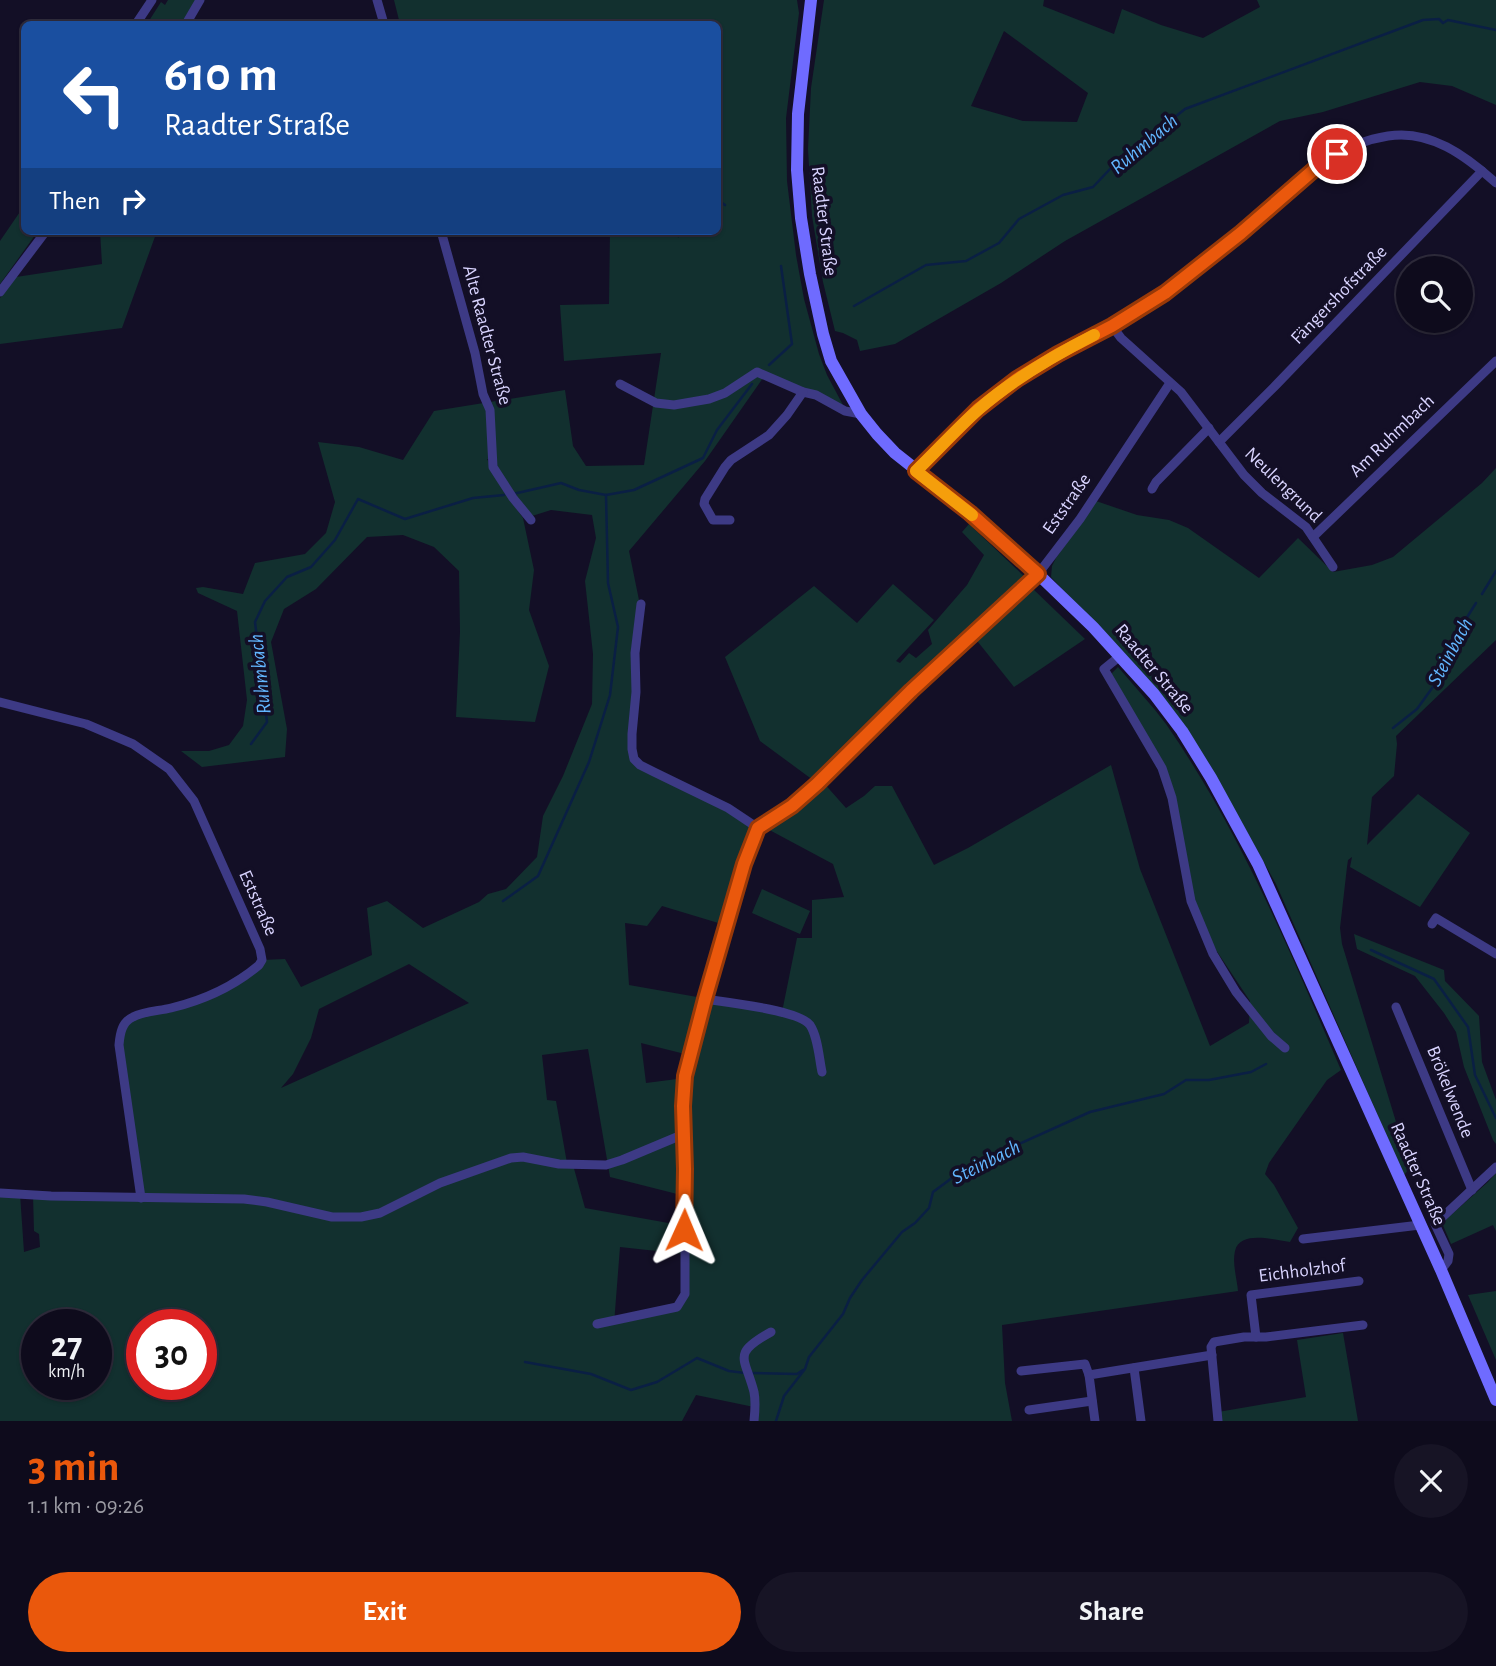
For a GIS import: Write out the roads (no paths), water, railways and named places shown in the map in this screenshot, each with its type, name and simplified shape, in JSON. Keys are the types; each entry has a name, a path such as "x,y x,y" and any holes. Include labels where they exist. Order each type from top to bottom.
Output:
{"main road":[{"name":"Raadter Straße","path":"810,3 797,114 797,170 810,274 831,361 861,414 886,444 970,513 1093,627 1154,694 1182,731 1223,798 1258,864 1441,1270 1496,1400"}],"street":[{"path":"138,21 152,0"},
{"path":"188,21 200,0"},
{"path":"377,0 383,21"},
{"path":"916,471 978,409 1017,379 1165,293 1210,259 1325,160 1373,139 1415,135 1445,146 1496,183"},
{"name":"Fängershofstraße","path":"1219,442 1482,171"},
{"path":"0,292 43,235"},
{"name":"Alte Raadter Straße","path":"442,235 489,410 493,467 531,520"},
{"name":"Neulengrund","path":"1112,326 1121,338 1190,403 1236,467 1253,485 1306,527 1334,567"},
{"name":"Am Ruhmbach","path":"1313,537 1496,361"},
{"path":"620,384 656,403 674,405 709,399 725,393 757,372 803,392 816,394 845,411 861,414"},
{"name":"Eststraße","path":"758,828 792,806 817,784 911,691 1038,574 1080,519 1170,383"},
{"path":"730,520 713,520 704,504 705,499 731,460 769,435 803,392"},
{"path":"1152,489 1209,428"},
{"path":"597,1324 677,1307 685,1294 685,1076 744,864 758,828 728,808 640,765 634,759 632,734 636,692 635,653 641,604"},
{"path":"1120,656 1104,668 1162,768 1172,798 1191,901 1213,954 1236,992 1271,1036 1285,1048"},
{"name":"Eststraße","path":"0,702 86,724 133,744 169,769 194,801 260,950 262,960 259,965 223,990 198,1001 134,1016 124,1023 119,1045 141,1198"},
{"path":"1432,924 1436,918 1496,954"},
{"path":"705,999 803,1018 813,1031 822,1072"},
{"name":"Brökelwende","path":"1396,1007 1472,1190"},
{"path":"0,1193 244,1199 332,1217 361,1217 380,1213 440,1183 511,1158 523,1157 559,1164 606,1165 684,1134"},
{"path":"1441,1270 1448,1261 1449,1254 1435,1224 1496,1167"},
{"path":"1303,1240 1420,1225"},
{"name":"Eichholzhof","path":"1256,1337 1251,1295 1359,1281"},
{"path":"1218,1421 1211,1347 1214,1342 1363,1325"},
{"path":"754,1421 754,1391 746,1371 744,1356 751,1344 771,1332"},
{"path":"1089,1375 1212,1355"},
{"path":"1021,1371 1085,1364 1095,1421"},
{"path":"1134,1368 1141,1421"},
{"path":"1030,1410 1092,1401"}],"waterway":[{"name":"Ruhmbach","path":"854,306 926,265 966,261 999,243 1019,219 1063,195 1093,187 1111,168 1185,109 1423,20 1439,19 1443,23 1448,20 1496,30"},
{"path":"721,202 725,205"},
{"path":"769,365 792,344 781,266"},
{"name":"Ruhmbach","path":"513,494 561,483 579,490 606,495 634,490 703,458 717,430 752,384"},
{"name":"Ruhmbach","path":"251,744 267,722 255,622 265,601 287,577 311,567 335,540 358,499 405,519 473,498 504,495"},
{"name":"Ruhmbach","path":"503,901 538,876 589,762 610,695 618,627 608,583 606,495"},
{"name":"Steinbach","path":"1482,594 1496,571"},
{"name":"Steinbach","path":"1393,728 1417,709 1448,666 1451,643 1476,603"},
{"path":"1371,950 1434,979 1468,1027 1475,1075 1496,1118"},
{"name":"Steinbach","path":"776,1421 784,1396 805,1369 809,1357 843,1314 862,1280 902,1232 929,1208 933,1192 964,1169 1090,1112 1164,1094 1186,1080 1209,1080 1251,1072 1266,1064"},
{"path":"525,1362 591,1374 631,1390 657,1382 697,1358 729,1371 745,1373"},
{"path":"752,1373 797,1374 803,1370"}]}
